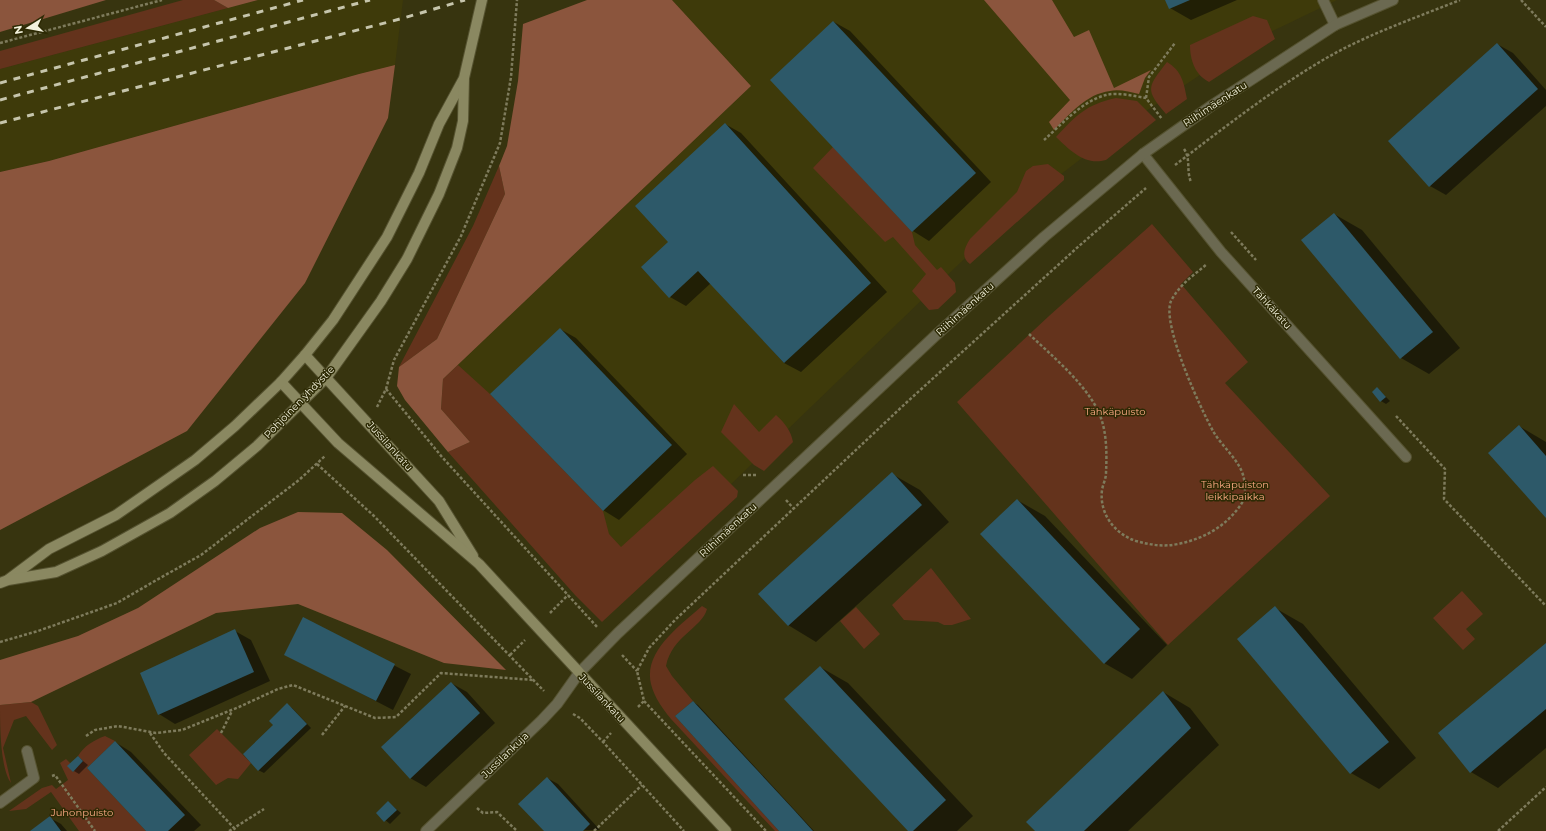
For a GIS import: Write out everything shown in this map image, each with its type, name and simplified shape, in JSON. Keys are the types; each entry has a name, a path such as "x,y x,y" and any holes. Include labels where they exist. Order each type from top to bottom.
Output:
{"main road":[{"name":"Pohjoinen yhdystie","path":"4,582 56,572 102,551 170,513 215,481 257,446 326,378 381,301 407,259 427,221 457,148 463,120 464,78 482,0"},
{"name":"Pohjoinen yhdystie","path":"4,582 48,549 116,515 172,477 234,426 281,382 333,320 387,237 419,173 439,124 464,78"},
{"name":"Jussilankatu","path":"305,355 439,501 479,564"},
{"name":"Jussilankatu","path":"281,382 338,443 479,564 578,673 726,831"}],"street":[{"path":"1323,0 1335,25"},
{"name":"Riihimäenkatu","path":"578,673 935,336 1044,237 1143,154 1172,133 1335,25 1393,0"},
{"name":"Tähkäkatu","path":"1143,154 1221,252 1406,457"},
{"name":"Jussilankuja","path":"426,831 557,704 578,673"},
{"path":"0,803 34,778 27,751"}],"path":[{"path":"0,43 162,0"},
{"path":"365,419 375,409 386,388 394,360 461,236 500,143 511,77 517,0"},
{"path":"637,670 649,648 675,620 907,402 1079,246 1160,177 1272,93 1319,62 1369,38 1460,0"},
{"path":"1521,0 1546,28"},
{"path":"1146,98 1149,77 1175,43"},
{"path":"1044,140 1084,106 1106,95 1125,94 1146,98 1188,155"},
{"path":"1029,334 1064,368 1096,405 1105,433 1106,475 1102,491 1104,513 1113,526 1127,538 1153,546 1171,546 1196,540 1213,532 1231,518 1245,498 1244,478 1239,467 1210,425 1192,387 1176,345 1170,318 1171,302 1182,285 1221,252"},
{"path":"386,388 442,457 637,670 644,701 766,831"},
{"path":"0,642 38,631 116,603 201,555 299,480 338,443"},
{"path":"317,464 374,516 557,704 580,718 684,831"},
{"path":"1444,499 1546,606"},
{"path":"86,736 95,730 118,726 156,733 182,730 232,710 278,688 293,685 375,718 396,717 441,672 534,680"},
{"path":"603,742 644,701"},
{"path":"322,735 345,706"},
{"path":"221,733 232,710"},
{"path":"149,732 164,752 235,830"},
{"path":"34,778 55,775 95,831"},
{"path":"594,831 642,785"},
{"path":"1498,831 1546,787"},
{"path":"465,794 472,804 483,813 497,812 517,831"},
{"path":"229,831 235,830 264,809"}],"shaded area":[{"path":"0,0 106,0 0,32"},
{"path":"214,0 258,0 228,8"},
{"path":"258,0 403,0 395,65 49,161 0,172 0,69"},
{"path":"587,0 672,0 751,86 443,379 441,409 470,442 448,452 405,400 397,386 399,367 437,339 505,194 499,166 507,146 518,81 523,24"},
{"path":"672,0 1337,0 1248,43 1125,125 1017,208 728,487 628,579 443,379 751,86"},
{"path":"984,0 1052,0 1074,37 1089,30 1114,88 1151,70 1145,78 1139,94 1113,90 1093,96 1072,111 1054,130 1049,122 1070,100"},
{"path":"395,65 388,118 305,283 187,431 0,530 0,172 49,161"},
{"path":"298,512 342,513 387,550 506,670 444,663 298,604 216,613 31,702 0,705 0,660 78,636 138,608 260,528"}],"green space":[{"path":"183,0 214,0 228,8 0,69 0,51"},
{"path":"1253,16 1267,20 1275,39 1209,82 1204,79 1194,66 1190,45"},
{"path":"1167,62 1176,69 1182,78 1187,99 1166,114 1154,99 1151,88 1155,78"},
{"path":"1116,98 1137,101 1156,120 1106,160 1091,161 1085,159 1073,152 1056,137 1082,112 1096,104"},
{"path":"833,147 912,232 915,245 937,270 941,267 955,283 956,292 938,309 929,310 912,291 926,274 893,237 885,242 813,168"},
{"path":"1048,164 1064,176 1064,180 970,264 965,258 964,252 970,239 1017,192 1026,171 1033,166"},
{"path":"499,166 505,194 437,339 399,367 473,226"},
{"name":"Tähkäpuisto","path":"1152,224 1193,272 1181,284 1248,362 1225,383 1330,496 1168,645 957,402 1049,316"},
{"path":"458,365 490,394 603,511 609,534 621,547 695,480 713,466 738,491 737,497 602,622 575,595 448,452 470,442 441,409 443,379"},
{"path":"734,404 759,432 776,415 785,424 791,434 793,442 764,471 754,465 721,432"},
{"path":"931,568 971,619 952,625 944,625 938,622 904,620 892,605"},
{"path":"1462,591 1483,614 1466,629 1475,639 1463,650 1433,618"},
{"path":"702,606 707,609 704,616 674,647 666,666 672,676 693,701 675,716 779,831 775,831 671,719 659,703 652,689 650,672 658,650 675,630"},
{"path":"856,607 880,634 864,649 840,621"},
{"path":"31,702 38,706 57,745 52,750 26,716 14,720 3,748 11,783 7,776 3,757 0,705"},
{"path":"217,729 251,763 238,779 228,778 216,785 189,755"},
{"name":"Juhonpuisto","path":"105,736 115,741 87,768 146,831 79,831 51,792 26,809 9,811 42,788 52,785 56,789 68,780 60,763 66,759 70,763 73,772 83,761 78,756 83,749 93,741"}],"building":[{"path":"1165,0 1190,0 1169,9"},
{"path":"833,21 976,173 912,232 770,80"},
{"path":"1497,43 1538,89 1429,187 1388,141"},
{"path":"725,123 871,283 784,363 698,271 669,298 641,267 668,242 635,206"},
{"path":"1334,213 1433,332 1400,359 1301,240"},
{"path":"560,328 672,445 603,511 490,394"},
{"path":"1377,387 1386,397 1380,402 1372,392"},
{"path":"1519,425 1546,456 1546,518 1488,453"},
{"path":"892,472 922,505 788,626 758,594"},
{"path":"1017,499 1140,629 1104,664 980,534"},
{"path":"1275,606 1389,742 1350,774 1237,639"},
{"path":"303,617 395,664 376,701 284,655"},
{"path":"235,629 254,672 158,715 140,673"},
{"path":"1546,643 1546,709 1470,773 1438,733"},
{"path":"820,666 946,800 913,831 908,831 784,699"},
{"path":"451,682 480,713 410,779 381,747"},
{"path":"1163,691 1191,728 1084,831 1035,831 1026,822"},
{"path":"693,701 813,831 779,831 675,716"},
{"path":"287,703 307,724 258,771 243,754 273,725 269,721"},
{"path":"115,741 185,815 168,831 146,831 87,768"},
{"path":"78,756 83,761 73,772 67,766"},
{"path":"547,777 590,824 583,831 544,831 518,804"},
{"path":"388,801 397,810 384,822 376,813"},
{"path":"50,816 61,831 30,831"}],"railway":[{"path":"0,83 303,0"},
{"path":"0,100 370,0"},
{"path":"0,123 400,19 465,0"}],"park label":[{"name":"Tähkäpuiston leikkipaikka","path":"1235,490"}]}
